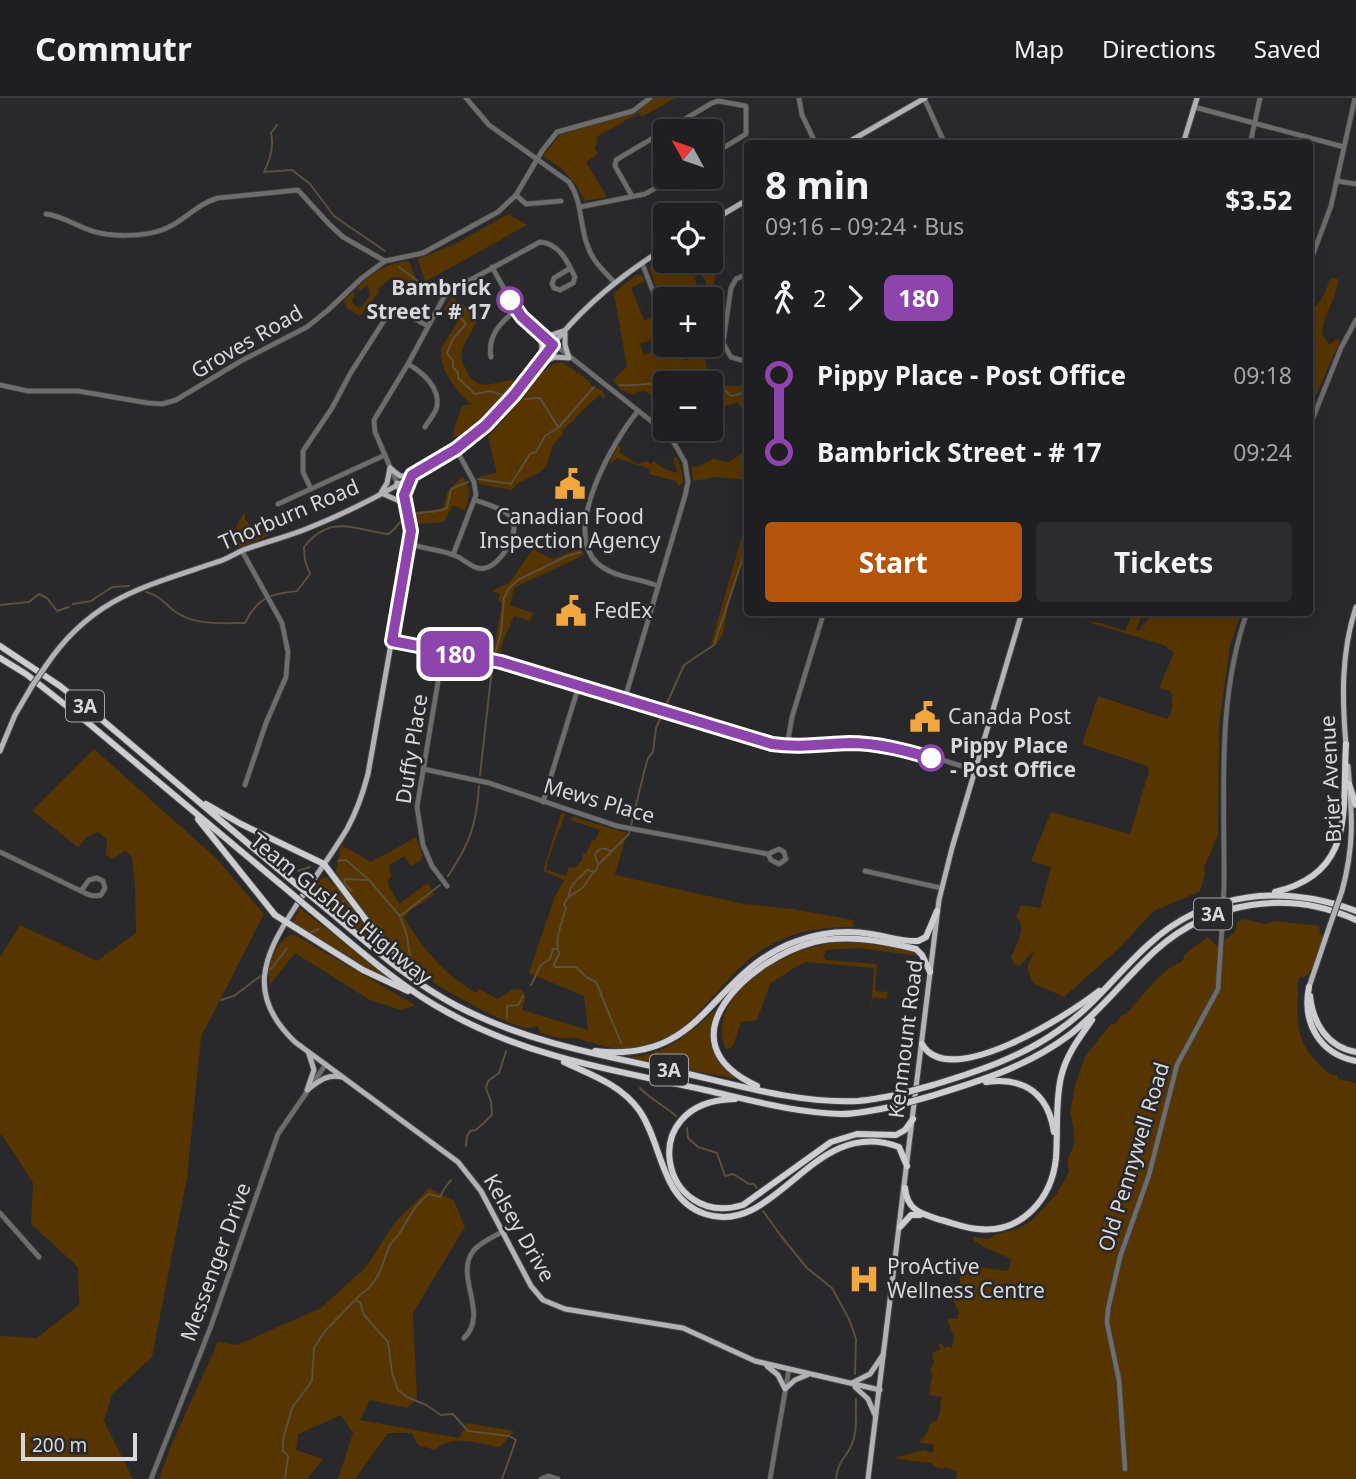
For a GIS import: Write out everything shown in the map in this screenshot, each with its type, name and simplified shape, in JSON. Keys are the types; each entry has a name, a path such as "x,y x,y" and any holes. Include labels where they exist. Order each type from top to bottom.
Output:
{"highway":[{"name":"Team Gushue Highway","path":"0,646 60,686 317,901 399,968 437,995 491,1022 567,1048 772,1092 844,1101 869,1100 933,1085 991,1065 1047,1038 1088,1006 1147,945 1185,918 1227,900 1257,895 1301,896 1356,911"},
{"name":"Team Gushue Highway","path":"0,658 26,674 87,722 382,969 426,1000 488,1033 552,1056 747,1099 804,1110 844,1114 899,1105 931,1096 977,1082 1031,1060 1066,1038 1165,943 1192,924 1221,911 1251,905 1284,903 1322,908 1356,920"},
{"path":"1257,895 1297,887 1314,877 1333,855 1341,830 1346,744"},
{"path":"1349,784 1356,805"},
{"path":"186,792 241,824 324,864 393,953 437,995"},
{"path":"180,800 210,832 275,915 363,970 426,1000"},
{"path":"567,1048 614,1053 634,1053 651,1049 686,1030 745,970 780,948 831,933 859,932 918,941 926,937 937,911"},
{"path":"772,1092 743,1079 729,1069 720,1056 715,1040 715,1024 720,1009 729,995 753,971 800,946 853,938 916,949 930,972"},
{"path":"922,1044 931,1054 955,1060 1019,1040 1061,1018 1119,974"},
{"path":"1309,987 1313,1013 1319,1027 1337,1045 1356,1052"},
{"path":"1309,987 1308,1017 1314,1032 1323,1044 1336,1054 1356,1060"},
{"path":"905,1188 909,1206 916,1212 981,1230 995,1229 1019,1221 1038,1205 1049,1189 1056,1150 1059,1086 1065,1064 1076,1042 1101,1007"},
{"path":"552,1056 610,1083 631,1100 652,1134 674,1191 686,1204 707,1215 732,1217 755,1209 832,1151 855,1143 899,1147 907,1166"},
{"path":"977,1082 1012,1081 1040,1096 1051,1115 1056,1150"},
{"path":"747,1099 711,1101 698,1106 679,1122 672,1133 669,1159 678,1184 687,1194 708,1206 732,1208 743,1205 831,1142 857,1134 896,1135 905,1130 913,1119"},
{"path":"900,1227 911,1215 929,1216"}],"main road":[{"path":"852,140 925,98"},
{"path":"1184,140 1197,98"},
{"path":"723,214 744,202"},
{"name":"Thorburn Road","path":"0,751 15,715 32,686 76,629 115,600 143,586 314,527 381,493 456,449 500,411 566,330 615,284 653,256"},
{"path":"537,331 551,335 566,330 565,342 569,358 555,357 537,365"},
{"path":"537,331 542,346 537,365"},
{"path":"390,468 400,476 412,475 404,503 381,493 387,483 390,468"},
{"path":"397,484 404,503"},
{"name":"Kelsey Drive","path":"404,503 409,516 409,543 365,786 352,820 285,923 267,957 263,987 274,1019 287,1035 307,1051 458,1162 481,1191 531,1286 551,1305 571,1311 683,1328 765,1364 880,1390"},
{"name":"Brier Avenue","path":"1309,987 1342,891 1351,852 1353,832 1342,693 1347,646 1356,607"},
{"name":"Kenmount Road","path":"868,1479 941,888 1021,616"},
{"path":"307,1051 314,1070 307,1090"},
{"path":"307,1090 328,1076 345,1077"},
{"path":"849,1384 870,1374 884,1353"},
{"path":"765,1364 778,1375 785,1389 795,1380 810,1374"},
{"path":"849,1384 860,1390 868,1399 876,1418"}],"street":[{"path":"466,98 489,125 569,182 577,195 588,249 615,284"},
{"name":"Groves Road","path":"0,385 34,392 85,392 148,403 170,402 303,329 385,261 418,255 490,218 516,195 537,159 554,135 561,130 633,111 650,98"},
{"path":"799,98 802,116 814,140"},
{"path":"925,98 943,140"},
{"path":"1251,140 1260,98"},
{"path":"1313,254 1331,206 1354,98"},
{"path":"685,119 718,101 746,106 746,134 723,148"},
{"path":"1195,107 1344,147"},
{"path":"632,196 615,166 616,160 653,138"},
{"path":"1337,181 1356,184"},
{"path":"580,207 655,189"},
{"path":"46,214 58,215 93,231 143,233 164,230 205,201 298,190 343,237 385,261"},
{"path":"516,195 526,204 561,201"},
{"path":"397,484 375,432 373,420 447,293 536,243 545,242 557,248 574,274 575,281 560,290 554,288 554,278 569,269"},
{"path":"642,263 653,291"},
{"path":"492,267 516,310 537,331 675,442 684,457 688,474 685,496 625,698"},
{"path":"744,275 736,279 731,288 723,343 731,357 744,361"},
{"path":"491,357 490,345 499,325 516,310"},
{"path":"311,489 303,472 303,451 384,320 392,313 402,312 428,326"},
{"path":"1313,418 1341,348 1356,320"},
{"path":"408,363 425,374 437,398 435,411 425,427"},
{"path":"638,411 604,463 585,522 584,534 589,552 605,569 658,586"},
{"path":"453,555 475,500 473,480 456,449"},
{"path":"278,504 385,455"},
{"path":"409,543 453,555 473,567 488,568 500,558 513,534 514,524 510,516 475,500"},
{"path":"242,551 280,618 286,637 286,672 245,785"},
{"path":"787,746 792,717 823,616"},
{"name":"Old Pennywell Road","path":"1125,1469 1119,1380 1107,1323 1108,1309 1120,1256 1149,1175 1177,1065 1217,994 1221,977 1227,704 1234,655 1246,616"},
{"path":"392,641 501,662 764,742 805,747 849,743 885,746 975,770"},
{"name":"Duffy Place","path":"443,652 416,807 418,826 432,866 447,886"},
{"path":"543,802 579,685"},
{"name":"Mews Place","path":"423,769 475,779 606,824 768,855"},
{"path":"0,852 81,891 94,897 101,895 105,888 103,881 97,878 89,880 81,891"},
{"path":"865,871 941,888"},
{"name":"Messenger Drive","path":"151,1479 211,1326 278,1134 326,1064"},
{"path":"0,1213 38,1257"},
{"path":"464,1338 474,1321 468,1270 471,1256 480,1245 502,1232"},
{"path":"771,1479 789,1369"},
{"path":"541,1479 548,1476 558,1479"}],"shaded area":[{"path":"653,98 675,98 642,117 639,113 596,137 598,142 594,147 598,154 586,162 607,197 585,201 562,169 543,156 561,134 636,113"},
{"path":"508,214 527,225 425,282 418,259 457,243"},
{"path":"409,261 419,282 404,285 390,279 379,288 360,316 347,308 344,300 353,292 355,295 352,301 360,308 370,296 368,285 360,290 357,288 368,278 387,266"},
{"path":"652,264 653,273 699,273 693,277 696,277 694,280 698,287 656,287 649,268"},
{"path":"701,273 716,273 713,287 708,287"},
{"path":"636,275 642,275 645,281 631,288 644,320 653,318 653,339 640,344 644,355 653,352 653,357 683,357 684,361 693,357 706,357 708,371 653,371 653,397 645,391 634,395 628,393 614,383 613,380 627,367 614,293"},
{"path":"1330,279 1338,279 1322,334 1329,344 1336,338 1340,341 1313,402 1313,308 1325,293"},
{"path":"452,297 479,317 462,349 462,361 470,378 485,385 518,379 480,423 463,435 454,437 453,432 462,406 473,404 456,389 442,359 443,346 457,323 444,309"},
{"path":"562,362 588,380 594,389 593,386 603,391 605,399 599,395 562,431 563,434 553,445 546,467 539,473 518,483 512,490 479,484 482,476 497,473 488,437 542,372 553,364"},
{"path":"723,385 744,385 744,413 738,402 723,407"},
{"path":"618,445 621,448 619,452 637,464 646,461 651,464 654,461 675,473 677,471 673,458 677,457 683,483 678,486 676,481 649,474 650,469 617,458 611,464"},
{"path":"744,452 744,480 717,477 693,481 692,466 698,467 713,459 729,462"},
{"path":"463,476 470,492 465,511 453,505 444,522 417,524 414,512 443,509 447,492"},
{"path":"245,512 245,519 257,534 261,532 270,535 238,548 236,529"},
{"path":"744,528 744,557 728,607 723,634 716,645 711,644"},
{"path":"533,549 552,559 575,550 582,550 584,555 514,588 510,605 533,613 530,621 514,616 503,641 500,656 493,655 502,604 498,600 500,594 492,591 509,583"},
{"path":"1132,616 1142,616 1136,630 1138,631 1150,616 1240,616 1230,646 1219,726 1218,835 1204,868 1200,891 1154,911 1117,950 1064,997 1033,983 1027,968 1034,951 1019,966 1014,964 1011,957 1021,931 1016,917 1021,905 1040,908 1051,867 1031,861 1051,812 1130,834 1149,771 1147,766 1082,744 1098,696 1167,719 1171,713 1171,694 1170,691 1159,688 1174,653 1164,645 1084,621 1125,631"},
{"path":"94,749 217,859 264,914 201,1037 187,1178 152,1357 112,1394 104,1421 133,1479 0,1479 0,1336 37,1338 79,1305 78,1267 31,1224 33,1183 0,1135 0,957 20,925 97,961 136,933 132,857 125,851 112,859 106,855 107,839 98,832 87,837 78,847 32,811"},
{"path":"561,813 565,814 546,870 566,876 569,867 575,868 583,859 583,853 586,854 592,840 595,841 600,830 570,820 573,817 627,833 615,875 744,904 793,909 853,920 854,927 801,932 764,948 739,968 699,1012 669,1037 652,1045 619,1049 576,1038 560,1038 540,1033 538,1026 528,1028 504,1021 435,983 413,968 382,936 349,894 336,871 341,845 371,862 416,837 423,856 420,861 411,866 404,856 389,865 391,876 387,882 399,904 428,883 434,895 404,917 435,960 454,978 476,993 479,989 497,999 512,990 521,989 526,997 522,1010 588,1030 584,996 529,973 554,899 564,880 543,871"},
{"path":"325,877 334,884 387,954 312,891"},
{"path":"300,908 400,987 294,927 293,921"},
{"path":"1244,919 1265,924 1275,921 1319,926 1323,936 1317,958 1308,974 1304,978 1300,976 1298,981 1299,1032 1307,1050 1331,1075 1356,1083 1356,1479 956,1479 957,1472 946,1467 942,1469 934,1467 932,1463 893,1458 924,1450 931,1453 934,1450 933,1444 921,1443 920,1440 926,1435 930,1424 937,1420 940,1412 941,1397 929,1395 932,1375 930,1370 934,1363 932,1353 941,1349 938,1344 941,1343 945,1348 952,1348 954,1337 948,1322 949,1318 957,1319 959,1313 951,1295 958,1292 960,1286 959,1266 964,1263 1008,1271 1011,1259 982,1246 973,1240 974,1237 987,1239 1017,1229 1031,1221 1056,1195 1069,1172 1068,1160 1074,1136 1070,1113 1075,1085 1085,1057 1111,1024 1115,1024 1126,1014 1167,970 1182,962 1185,954 1207,937 1217,946 1234,933 1237,922"},
{"path":"295,935 415,1005 401,1010 370,1000 295,953 270,985 272,957 284,939"},
{"path":"832,943 889,946 919,956 859,948 825,950 826,960 875,964 875,991 888,992 887,999 873,997 871,1010 874,968 807,962 770,984 757,1020 741,1022 733,1046 726,1050 722,1033 724,1017 741,988 785,956"},
{"path":"715,1010 715,1048 723,1064 737,1079 625,1058 663,1049"},
{"path":"429,1188 454,1201 465,1227 413,1313 417,1398 407,1408 370,1400 360,1420 459,1438 467,1423 514,1431 500,1447 457,1441 449,1442 435,1450 418,1445 412,1433 388,1433 355,1479 338,1479 353,1433 341,1415 298,1434 296,1450 323,1459 307,1479 159,1479 170,1448 218,1342 237,1345 321,1308 366,1267 393,1225"}],"waterway":[{"path":"277,125 271,133 271,153 264,172 292,170 310,184 334,216 385,251"},
{"path":"399,267 439,297"},
{"path":"451,307 466,324 453,339 447,353 453,361 458,378 475,394 490,391 503,395 511,388"},
{"path":"620,385 695,379 714,382 731,396 744,393"},
{"path":"478,479 511,484 545,436 558,428 594,387"},
{"path":"525,399 540,398 558,427"},
{"path":"146,592 158,597 189,619 245,623 255,607 266,598 297,591 310,574 304,547 324,530 343,526 388,534 406,517 447,508 451,489 468,482"},
{"path":"495,654 501,633 504,598 509,588 518,580 581,552"},
{"path":"621,1043 596,982 576,967 555,967 559,954 558,937 566,908 564,904 583,887 598,865 629,834 648,758 653,752 656,728 684,665 714,645 744,554"},
{"path":"73,604 91,601 112,587 129,586"},
{"path":"0,605 29,602 39,594 47,598 57,611 69,607"},
{"path":"480,775 492,668"},
{"path":"448,876 471,834 479,786"},
{"path":"598,864 595,855 598,850 604,848 611,851"},
{"path":"338,861 346,860 368,879"},
{"path":"298,871 310,867"},
{"path":"568,897 573,884 587,870 594,872"},
{"path":"352,891 344,883 345,879 369,880 399,915"},
{"path":"410,956 400,916 440,885"},
{"path":"337,908 344,901"},
{"path":"309,933 319,929"},
{"path":"266,972 287,948"},
{"path":"531,985 541,965 550,959 553,949 556,949"},
{"path":"221,1000 234,996 262,975"},
{"path":"507,1018 507,1006 518,1005 523,996"},
{"path":"466,1146 470,1131 476,1130 492,1115 486,1088 488,1081 499,1073 506,1051"},
{"path":"640,1088 676,1116"},
{"path":"687,1128 688,1138 698,1147 717,1153 725,1176 733,1174 757,1188"},
{"path":"285,1479 288,1456 283,1451 283,1440 292,1408 312,1381 314,1348 325,1331 372,1285 390,1245 415,1207 429,1194 440,1197 451,1180"},
{"path":"763,1211 807,1268 832,1288 849,1319 856,1339 855,1374"},
{"path":"357,1301 360,1302 364,1315 388,1342 392,1373 398,1390 441,1415 453,1414 468,1431 509,1436 516,1440 502,1479"},
{"path":"836,1479 840,1464 854,1439 856,1399"}],"bus line":[{"name":"180","path":"510,300 522,317 553,345 514,395 486,425 456,449 412,475 406,486 404,503 411,531 392,641 501,662 772,744 795,747 849,743 885,746 931,758"}],"place":[{"name":"Bambrick Street - # 17","path":"510,300"},
{"name":"Canadian Food Inspection Agency","path":"570,484"},
{"name":"FedEx","path":"571,611"},
{"name":"Canada Post","path":"925,717"},
{"name":"Pippy Place - Post Office","path":"931,758"},
{"name":"ProActive Wellness Centre","path":"864,1279"}]}
